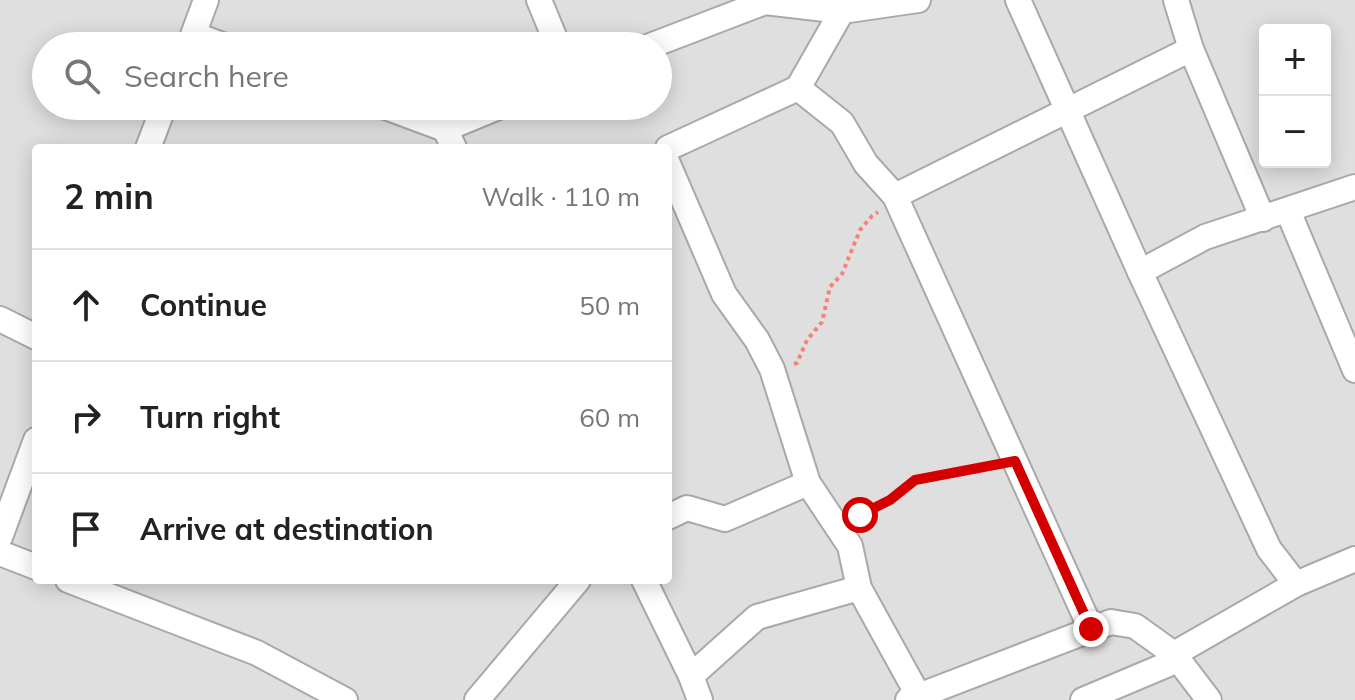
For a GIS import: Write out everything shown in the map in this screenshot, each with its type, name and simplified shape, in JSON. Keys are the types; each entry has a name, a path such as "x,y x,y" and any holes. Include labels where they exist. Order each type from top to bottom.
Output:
{"street":[{"path":"195,32 206,0"},
{"path":"539,0 552,32"},
{"path":"672,38 765,2 842,11 918,0"},
{"path":"1018,0 1269,549 1296,584"},
{"path":"1176,0 1191,49 1263,219"},
{"path":"672,146 798,88 842,11"},
{"path":"896,199 1069,107 1191,49"},
{"path":"798,88 842,123 866,164 896,199 1091,629"},
{"path":"150,144 159,120"},
{"path":"411,120 450,139 479,120"},
{"path":"672,173 724,294 757,340 772,369 808,483 850,546 859,588 913,698 1111,622 1135,626 1176,657 1209,700"},
{"path":"1140,272 1205,237 1355,187"},
{"path":"1288,211 1354,366"},
{"path":"0,319 32,335"},
{"path":"0,537 32,451"},
{"path":"672,515 687,508 725,519 808,483"},
{"path":"0,553 32,565"},
{"path":"1083,700 1176,657 1296,584 1355,559"},
{"path":"78,584 257,653 345,700"},
{"path":"477,700 575,584"},
{"path":"646,584 700,700"},
{"path":"691,676 757,617 859,588"}],"path":[{"path":"772,369 797,363 807,340 822,322 830,287 842,274 860,230 872,216 896,199"},
{"path":"828,513 860,515 890,500 915,480 1015,461"}],"shaded area":[{"path":"0,0 1355,0 1355,700 0,700"}],"route":[{"path":"860,515 890,500 915,480 1015,461 1091,629"}]}
